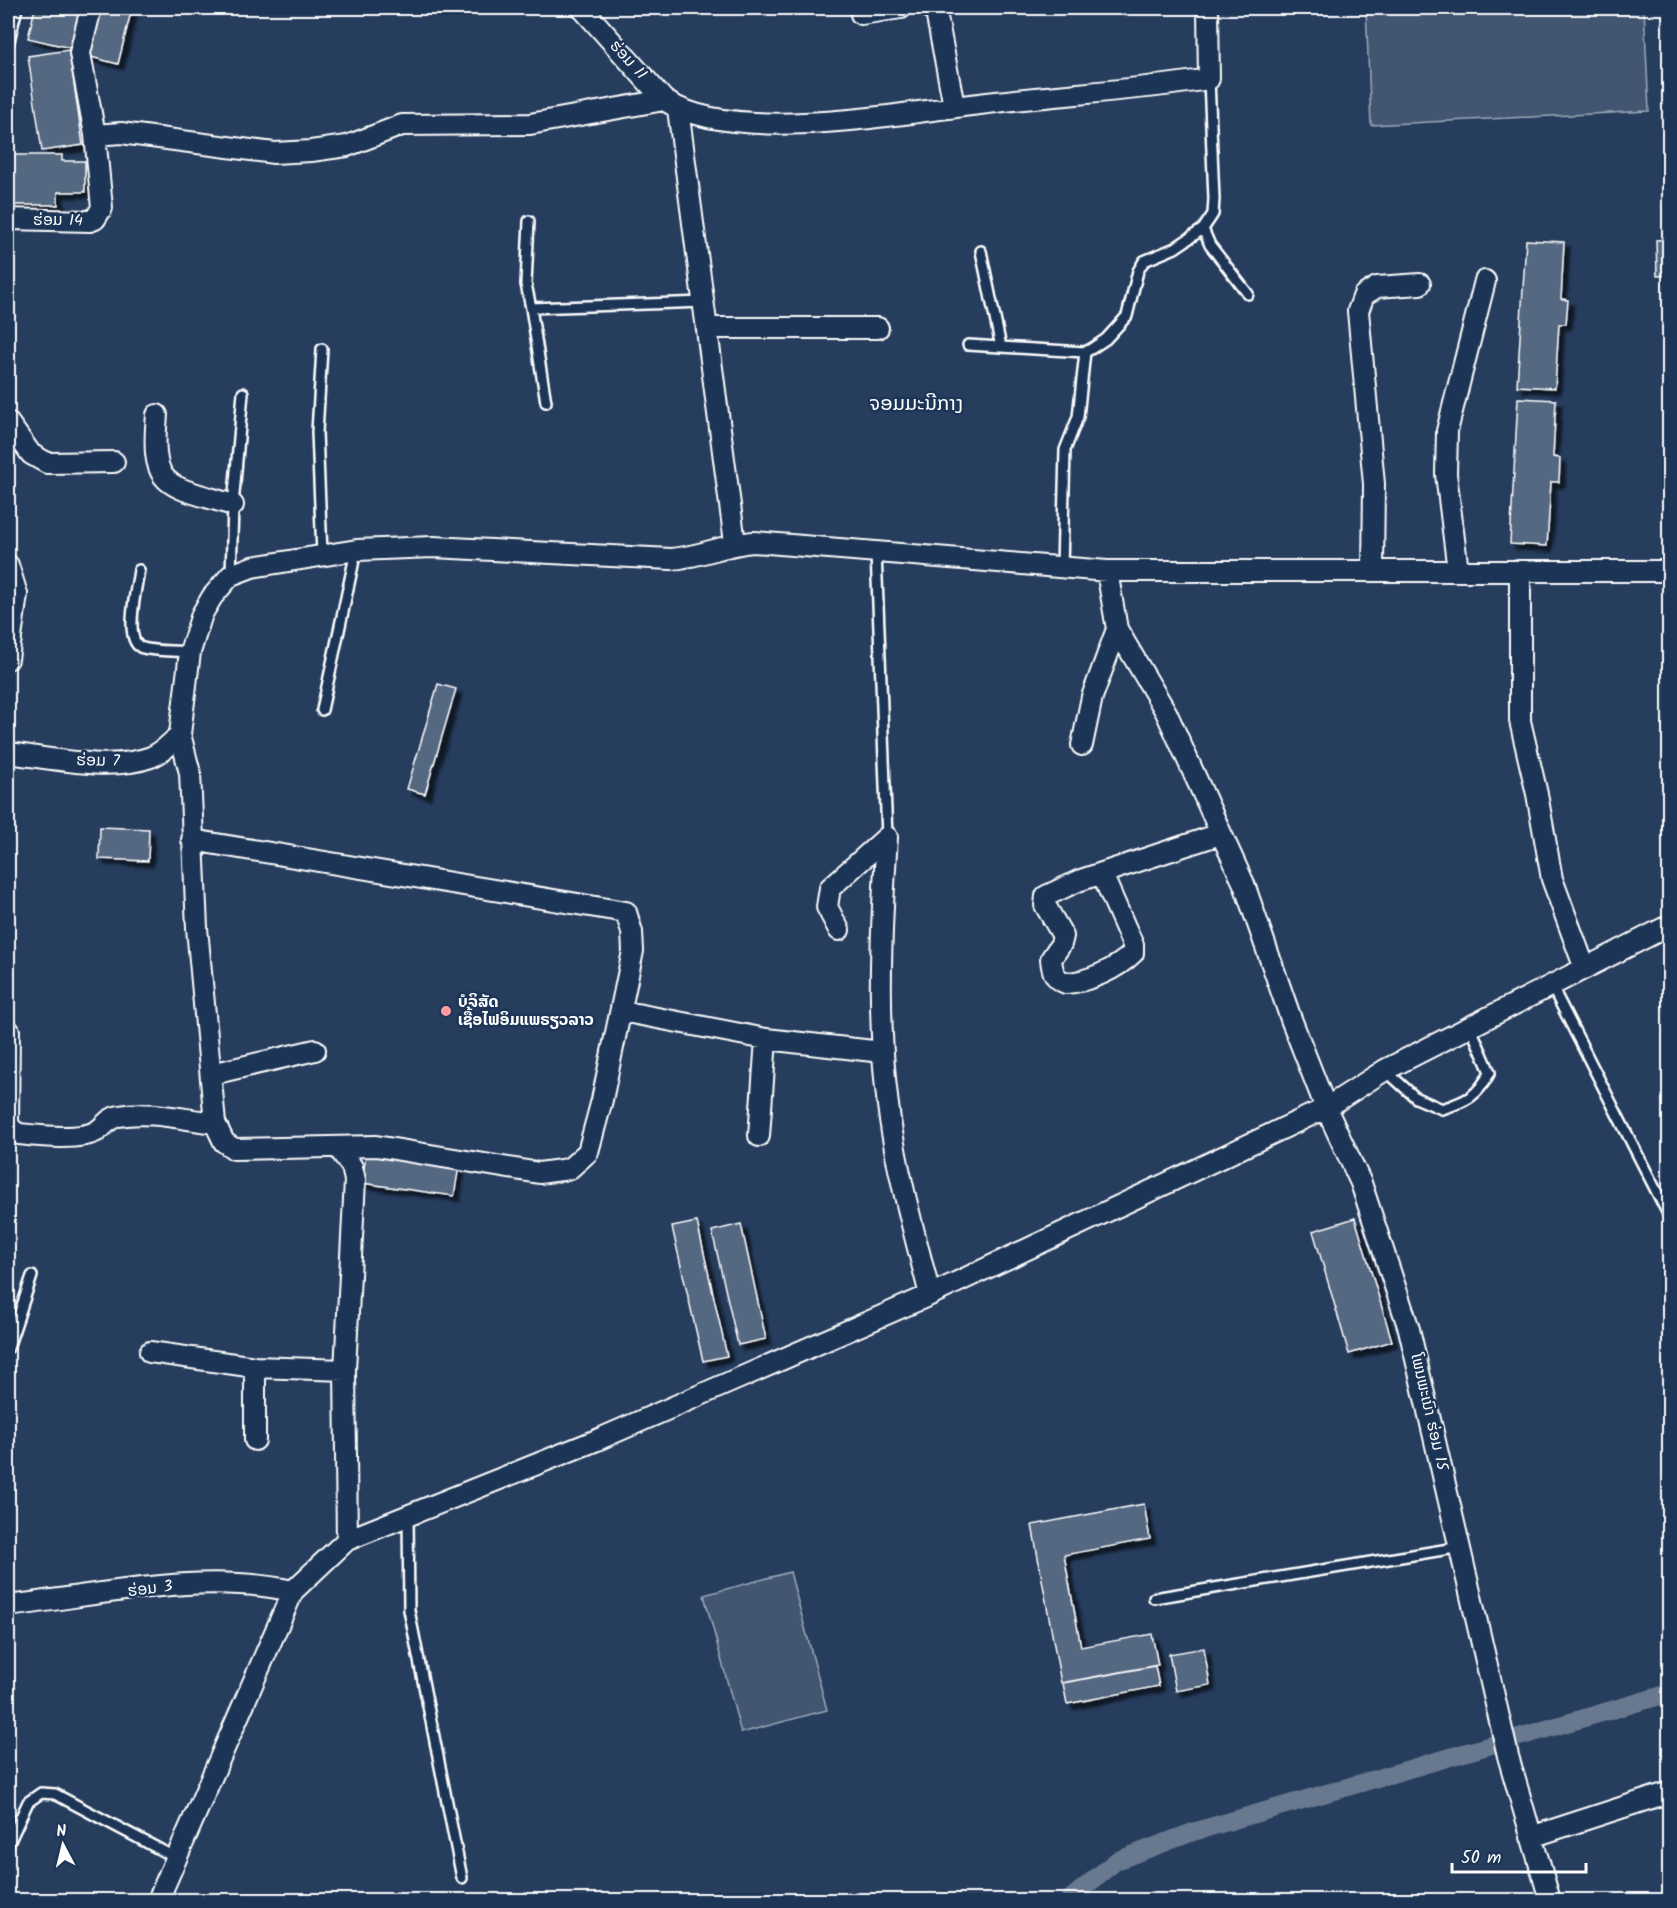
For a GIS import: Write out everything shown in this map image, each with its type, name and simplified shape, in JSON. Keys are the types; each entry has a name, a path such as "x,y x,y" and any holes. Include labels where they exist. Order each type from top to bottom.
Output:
{"street":[{"path":"91,8 80,53 95,135 121,133 274,153 347,146 402,125 530,124 671,105 714,118 795,125 1209,79 1208,8"},
{"path":"861,14 901,8"},
{"path":"930,8 936,12 954,106"},
{"name":"ຮ່ອມ 11","path":"587,10 671,105"},
{"path":"671,105 709,328 735,543"},
{"name":"ຮ່ອມ 14","path":"8,219 95,219 102,207 95,135"},
{"path":"1458,571 1446,474 1447,431 1485,281"},
{"path":"1373,571 1374,484 1358,311 1364,295 1377,287 1420,284"},
{"path":"709,328 878,328"},
{"path":"157,415 153,450 164,479 177,487 232,505"},
{"path":"8,422 31,454 47,463 114,462"},
{"path":"192,840 626,912 630,922 633,951 621,1011 588,1152 568,1169 539,1173 376,1146 234,1149 224,1142 215,1123 197,928 192,840 190,772 180,734 190,651 202,614 231,575 252,567 357,550 434,547 671,559 687,558 735,543 754,542 1107,571 1670,571"},
{"path":"8,565 17,594 8,659"},
{"path":"1082,745 1092,697 1117,629 1107,571"},
{"path":"1520,572 1520,721 1537,794 1552,879 1584,966"},
{"name":"ໂພນພະເນົາ ຮ່ອມ 15","path":"1117,629 1166,712 1244,884 1291,1019 1326,1108 1361,1183 1409,1329 1509,1756 1531,1837"},
{"name":"ຮ່ອມ 7","path":"8,753 79,762 141,760 161,751 180,734"},
{"path":"1102,874 1133,945 1133,953 1126,961 1081,982 1066,983 1054,975 1051,959 1061,944 1063,936 1044,900 1046,896 1102,874 1220,834"},
{"path":"839,930 827,907 830,888 887,837"},
{"path":"887,837 880,940 882,1052 894,1149 930,1295"},
{"path":"158,1900 293,1591 347,1540 597,1440 930,1295 1326,1108 1385,1070 1550,983 1670,925"},
{"path":"621,1011 766,1039 882,1052"},
{"path":"9,1031 8,1122 11,1129 19,1134 81,1136 97,1131 109,1119 118,1116 137,1115 215,1123"},
{"path":"759,1136 766,1039"},
{"path":"212,1074 315,1050"},
{"path":"338,1147 352,1167 355,1180 345,1370 347,1540"},
{"path":"150,1352 255,1367 345,1370"},
{"path":"255,1367 255,1440"},
{"name":"ຮ່ອມ 3","path":"8,1606 180,1585 264,1585 293,1591"},
{"path":"1550,1900 1531,1837 1670,1792"}],"lane":[{"path":"8,45 17,8"},
{"path":"968,345 1084,352 1106,339 1127,316 1138,271 1144,261 1175,248 1203,229 1213,214 1209,79"},
{"path":"529,220 526,284 546,402"},
{"path":"1203,229 1210,245 1248,294"},
{"path":"981,251 1001,347"},
{"path":"531,308 705,302"},
{"path":"322,349 317,432 322,554"},
{"path":"1062,568 1065,450 1078,417 1084,352"},
{"path":"231,575 232,505 243,393"},
{"path":"322,710 357,550"},
{"path":"876,552 887,837"},
{"path":"140,570 131,633 135,643 142,648 190,651"},
{"path":"1550,983 1670,1218"},
{"path":"1385,1070 1416,1098 1442,1109 1459,1104 1481,1090 1490,1072 1470,1026"},
{"path":"8,1348 32,1275"},
{"path":"408,1515 409,1610 462,1878"},
{"path":"1154,1598 1461,1547"},
{"path":"8,1845 28,1802 41,1793 55,1794 176,1858"}],"shaded area":[{"path":"1366,8 1644,8 1649,111 1371,125"},
{"path":"790,1572 827,1710 741,1733 704,1595"}],"building":[{"path":"35,8 80,8 71,48 28,38"},
{"path":"99,8 132,8 118,64 87,56"},
{"path":"69,50 83,145 42,151 28,56"},
{"path":"8,155 62,155 62,161 85,161 85,192 58,192 58,205 8,205"},
{"path":"1670,239 1670,275 1657,276 1656,240"},
{"path":"1526,240 1564,242 1561,299 1568,300 1566,324 1559,324 1555,388 1517,386"},
{"path":"1518,398 1556,400 1553,457 1560,458 1559,482 1551,482 1547,546 1510,544"},
{"path":"438,684 456,689 425,794 407,789"},
{"path":"100,827 149,829 148,861 99,859"},
{"path":"366,1154 459,1166 454,1196 362,1183"},
{"path":"1355,1218 1392,1341 1349,1354 1313,1231"},
{"path":"697,1222 727,1356 703,1361 672,1227"},
{"path":"741,1224 766,1339 738,1345 712,1231"},
{"path":"1144,1504 1150,1539 1064,1555 1081,1647 1152,1634 1158,1665 1061,1683 1032,1525"},
{"path":"1204,1648 1210,1685 1176,1691 1169,1654"},
{"path":"1155,1666 1159,1686 1067,1704 1063,1683"}],"waterway":[{"path":"1069,1900 1116,1861 1193,1832 1670,1693"}],"place":[{"name":"ບໍລິສັດ ເຊື້ອໄຟອິມແພຣຽວລາວ","path":"446,1011"}],"district":[{"name":"ຈອມມະນີກາງ","path":"916,405"}]}
